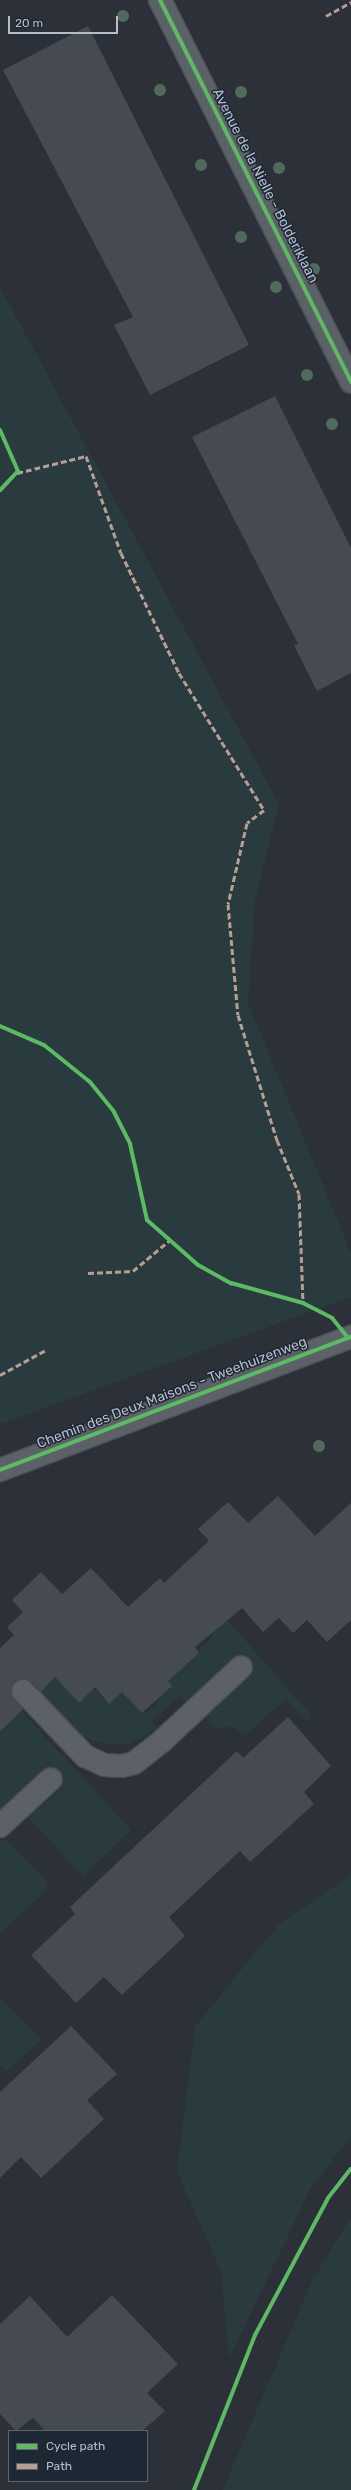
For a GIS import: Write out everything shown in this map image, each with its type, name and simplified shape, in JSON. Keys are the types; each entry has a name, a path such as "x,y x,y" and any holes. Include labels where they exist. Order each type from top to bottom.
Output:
{"street":[{"name":"Avenue de la Nielle - Bolderiklaan","path":"160,0 351,382"},
{"name":"Chemin des Deux Maisons - Tweehuizenweg","path":"0,1470 351,1337"},
{"path":"23,1691 85,1756 104,1765 122,1766 134,1763 162,1742 242,1667"},
{"path":"0,1826 51,1780"}],"shaded area":[{"path":"0,287 279,804 255,901 248,1003 351,1253 351,1297 0,1424"},
{"path":"227,1620 312,1716 306,1722 286,1699 245,1735 232,1726 215,1728 205,1717 250,1675 233,1658 186,1702 179,1696 152,1721 157,1729 130,1744 108,1745 85,1738 39,1693 55,1677 79,1702 94,1688 109,1703 122,1692 144,1715 160,1700 167,1680 213,1636 203,1625"},
{"path":"1,1689 131,1830 83,1876 28,1817 60,1789 43,1771 0,1810 0,1734 9,1725 0,1715"},
{"path":"5,1838 48,1882 43,1893 3,1931 0,1931 0,1843"},
{"path":"351,1875 351,2136 311,2188 229,2358 221,2272 177,2171 195,2027 278,1925"},
{"path":"0,1997 42,2039 7,2071 0,2065"},
{"path":"351,2217 351,2490 223,2490 312,2281"}],"building":[{"path":"88,26 249,345 150,395 114,325 133,317 3,70"},
{"path":"275,396 351,548 351,673 317,691 294,645 298,644 192,437"},
{"path":"278,1496 315,1536 351,1503 351,1620 327,1642 307,1620 293,1633 279,1618 263,1632 242,1608 195,1647 199,1653 168,1681 172,1686 142,1713 122,1692 109,1704 95,1687 79,1703 55,1677 41,1692 32,1682 20,1679 14,1682 11,1694 23,1709 0,1732 0,1648 14,1635 7,1627 23,1612 12,1600 41,1572 62,1594 91,1568 128,1607 160,1578 164,1583 209,1541 198,1529 228,1502 248,1523"},
{"path":"288,1717 331,1766 304,1792 314,1804 250,1862 240,1851 169,1917 185,1936 122,1995 104,1977 76,2003 31,1955 75,1914 70,1907 237,1751 243,1758"},
{"path":"71,2026 117,2074 87,2100 104,2119 41,2178 21,2157 0,2178 0,2092"},
{"path":"112,2295 178,2364 147,2393 165,2411 143,2430 44,2430 33,2418 17,2430 15,2430 0,2414 0,2324 30,2296 67,2337"}],"marked path":[{"path":"326,16 351,2"},
{"path":"17,473 86,456 121,553 179,673 264,810 247,823 228,904 238,1015 277,1140 299,1194 303,1303"},
{"path":"88,1273 133,1271 170,1240"},
{"path":"0,1375 46,1350"}],"cycle path":[{"path":"160,0 351,382"},
{"path":"0,430 18,471 0,490"},
{"path":"0,1026 44,1045 90,1082 114,1112 130,1144 147,1220 198,1265 231,1283 303,1303 332,1318 348,1338"},
{"path":"0,1470 351,1337"},
{"path":"194,2490 255,2335 328,2198 351,2169"}]}
